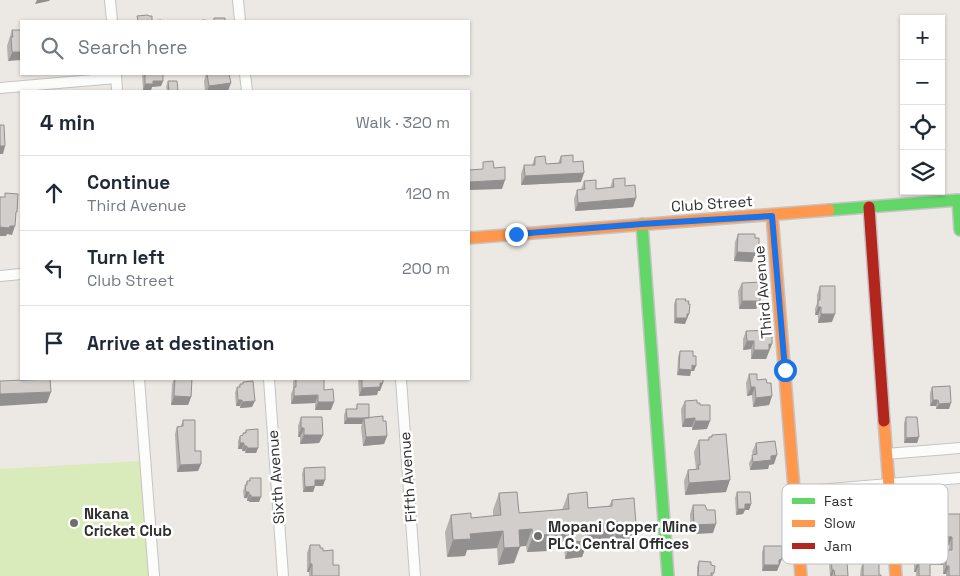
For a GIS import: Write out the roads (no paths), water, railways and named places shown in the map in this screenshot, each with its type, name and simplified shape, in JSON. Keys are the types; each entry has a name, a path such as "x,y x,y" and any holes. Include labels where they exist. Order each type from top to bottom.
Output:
{"street":[{"path":"110,0 112,20"},
{"path":"238,0 240,20"},
{"path":"245,75 247,90"},
{"path":"0,88 116,76 118,90"},
{"name":"Club Street","path":"470,238 772,216 869,206 958,200 960,230"},
{"path":"869,206 888,484 960,478"},
{"name":"Third Avenue","path":"772,216 793,484"},
{"path":"642,224 668,576"},
{"path":"0,276 20,274"},
{"path":"139,380 154,576"},
{"name":"Sixth Avenue","path":"269,380 283,576"},
{"name":"Fifth Avenue","path":"401,380 415,576"},
{"path":"886,454 960,448"}],"place":[{"name":"Nkana Cricket Club","path":"74,523"},
{"name":"Mopani Copper Mine PLC. Central Offices","path":"538,536"}]}
